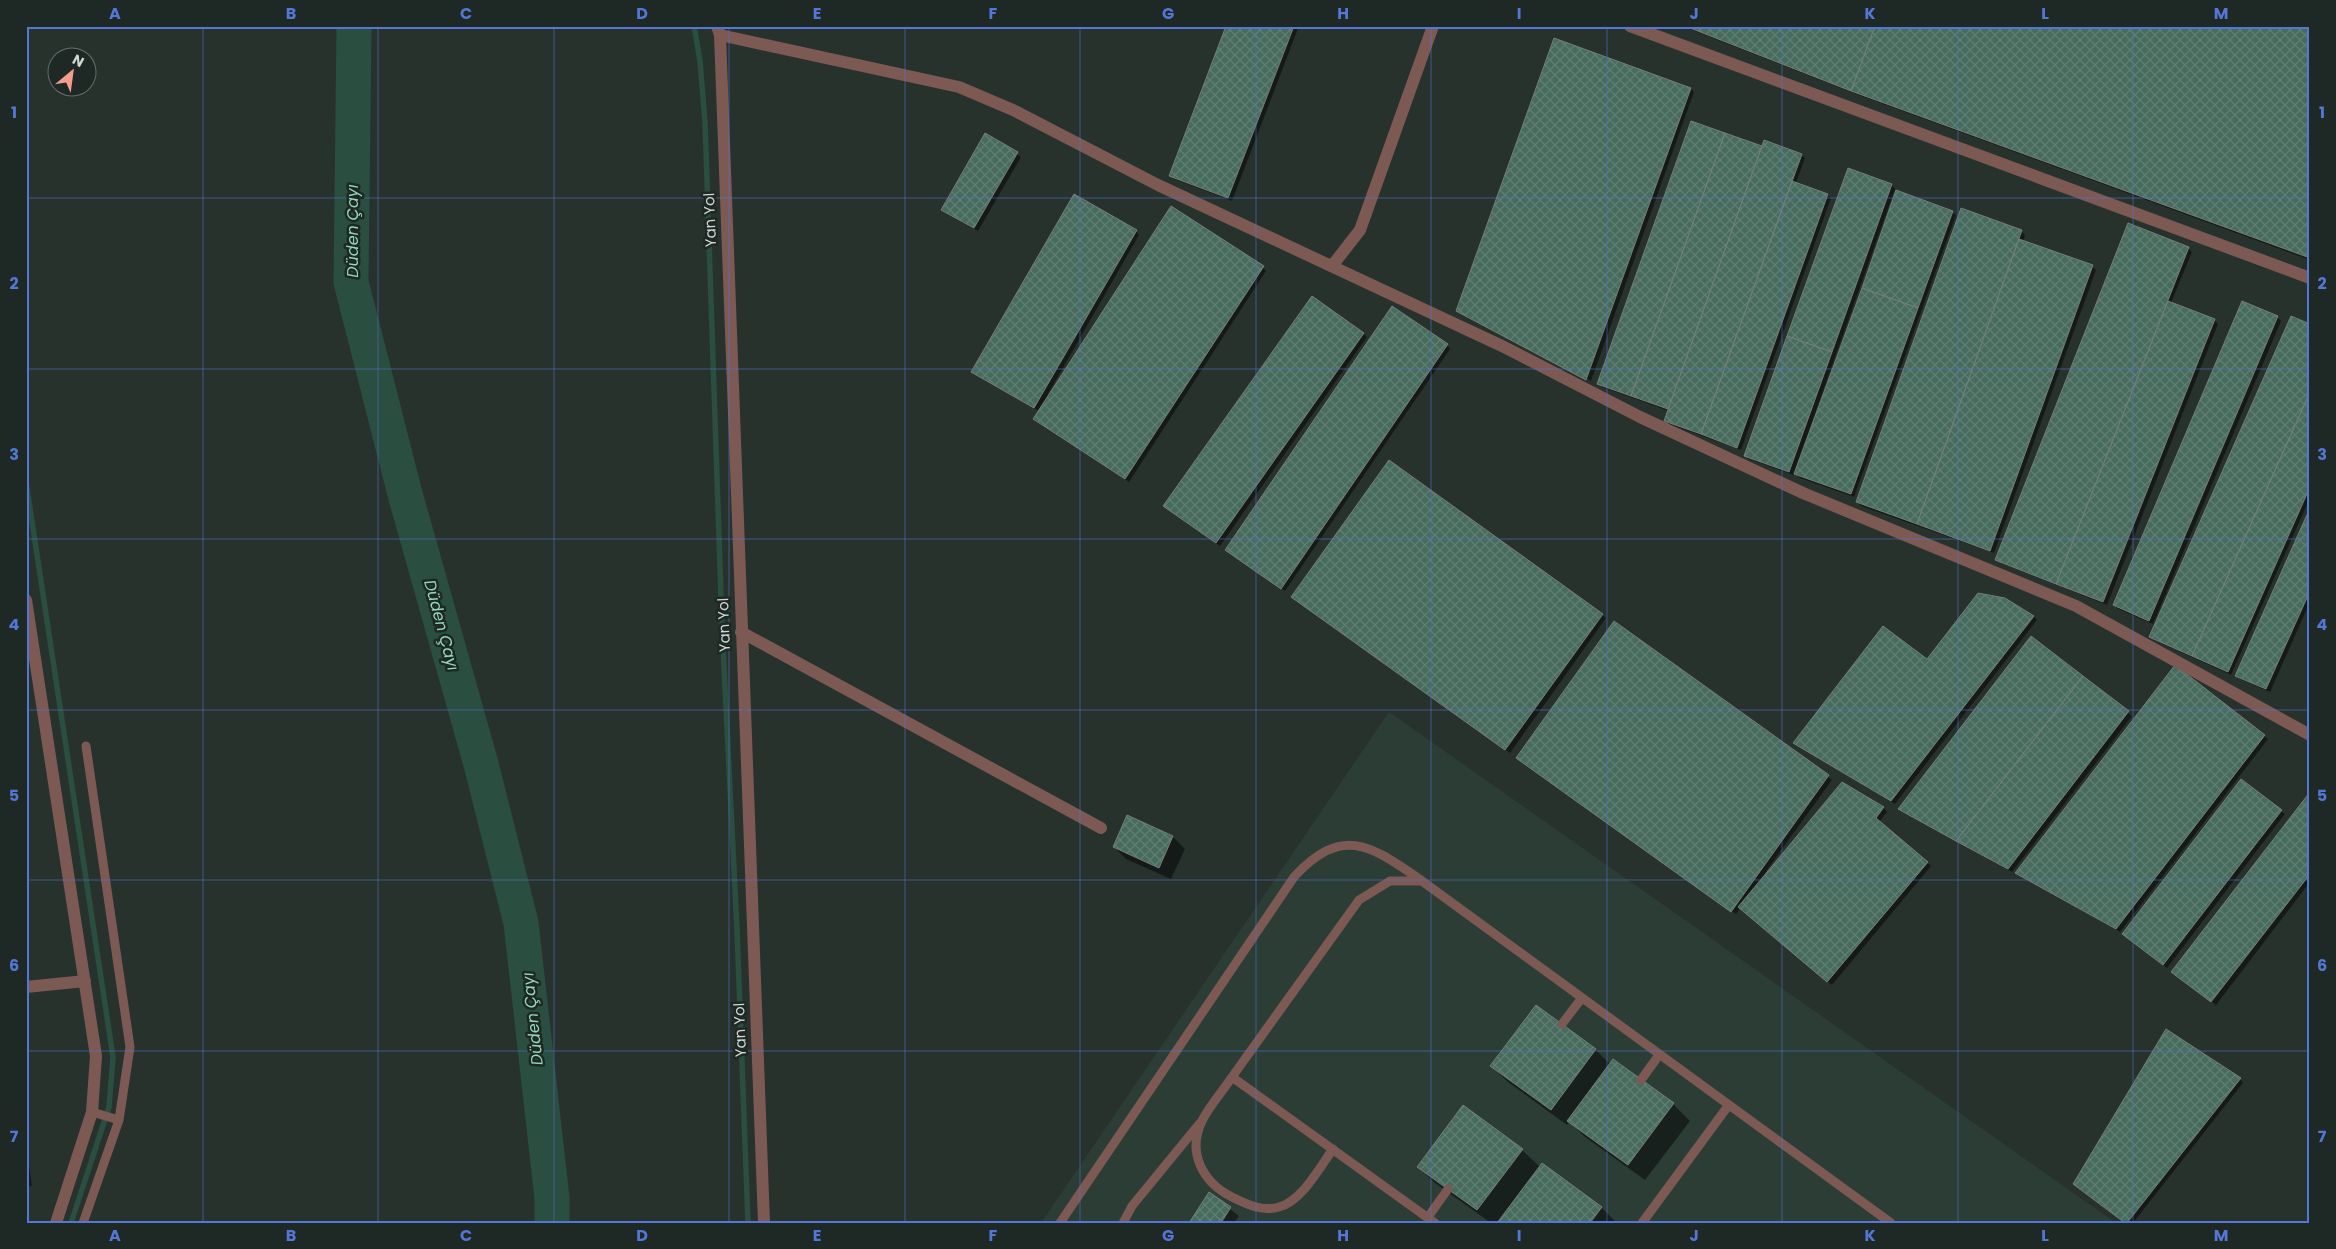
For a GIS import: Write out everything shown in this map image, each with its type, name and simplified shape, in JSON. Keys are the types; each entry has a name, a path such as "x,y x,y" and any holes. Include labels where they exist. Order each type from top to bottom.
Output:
{"street":[{"path":"1332,266 1360,230 1433,26"},
{"path":"1630,26 2310,278"},
{"path":"719,31 958,87 1013,110 1158,185 1502,346 1640,417 1803,493 2076,606 2310,735"},
{"name":"Yan Yol","path":"719,31 764,1223"},
{"path":"26,600 96,1056 93,1112 56,1223"},
{"path":"741,632 1100,828"},
{"path":"26,987 85,981"}],"lane":[{"path":"82,1223 116,1120 130,1047 86,746"},
{"path":"1060,1223 1294,877 1311,859 1335,847 1351,844 1362,846 1388,858 1422,881 1581,999 1891,1223"},
{"path":"1123,1223 1132,1206 1202,1121 1359,900 1390,881 1422,881"},
{"path":"1562,1024 1581,999"},
{"path":"1642,1080 1659,1055"},
{"path":"1232,1077 1432,1220 1448,1189"},
{"path":"1642,1223 1728,1106"},
{"path":"93,1112 116,1120"},
{"path":"1202,1121 1196,1148 1202,1172 1223,1192 1253,1208 1279,1208 1301,1194 1333,1149"}],"shaded area":[{"path":"1389,712 2116,1223 1041,1223"}],"building":[{"path":"1226,26 1294,26 1228,198 1169,176"},
{"path":"1685,26 1875,26 1851,91"},
{"path":"1875,26 2310,26 2310,258 1851,91"},
{"path":"1554,38 1691,88 1586,380 1456,311"},
{"path":"1691,121 1725,133 1631,396 1597,384"},
{"path":"985,133 1018,152 974,228 941,210"},
{"path":"1725,133 1762,146 1668,409 1631,396"},
{"path":"1764,140 1802,154 1701,434 1664,421"},
{"path":"1848,168 1892,184 1832,352 1787,336"},
{"path":"1792,181 1828,194 1737,448 1701,434"},
{"path":"1896,190 1953,211 1918,308 1862,288"},
{"path":"1074,194 1137,230 1034,408 971,372"},
{"path":"1171,206 1264,266 1125,479 1033,419"},
{"path":"1961,208 2022,230 1917,524 1856,502"},
{"path":"2128,223 2189,247 2056,584 1995,560"},
{"path":"2019,239 2093,265 1990,551 1917,524"},
{"path":"1862,288 1918,308 1851,494 1794,474"},
{"path":"1312,296 1364,333 1216,543 1163,506"},
{"path":"2168,301 2215,319 2103,602 2056,584"},
{"path":"2242,301 2278,316 2149,621 2113,605"},
{"path":"1392,306 1448,344 1281,589 1225,550"},
{"path":"2291,316 2310,324 2310,392 2192,656 2149,637"},
{"path":"1787,336 1832,352 1789,472 1744,456"},
{"path":"2310,392 2310,487 2228,672 2192,656"},
{"path":"1389,460 1603,614 1505,750 1291,597"},
{"path":"2310,508 2310,591 2266,689 2235,676"},
{"path":"1978,593 2005,598 2034,616 1891,801 1793,743 1883,626 1927,659"},
{"path":"1614,621 1829,775 1731,912 1516,758"},
{"path":"2031,636 2083,676 1956,841 1898,809"},
{"path":"2175,665 2265,735 2116,929 2015,873"},
{"path":"2083,676 2129,711 2008,869 1956,841"},
{"path":"2241,779 2282,810 2163,965 2122,934"},
{"path":"1842,782 1884,807 1876,818 1928,862 1827,982 1738,907"},
{"path":"2310,792 2310,874 2211,1002 2171,972"},
{"path":"1127,815 1173,836 1159,868 1113,847"},
{"path":"1536,1005 1596,1049 1551,1110 1490,1066"},
{"path":"2166,1029 2241,1078 2127,1223 2125,1223 2073,1184"},
{"path":"1613,1059 1674,1103 1628,1165 1567,1121"},
{"path":"1463,1105 1523,1149 1477,1210 1417,1167"},
{"path":"1542,1163 1602,1207 1590,1223 1497,1223"},
{"path":"1209,1192 1231,1207 1221,1223 1189,1223"}],"waterway":[{"name":"Düden Çayı","path":"354,26 351,282 405,494 481,764 521,923 552,1198 552,1223"},
{"path":"694,26 700,61 705,122 722,626 737,930 748,1223"},
{"path":"26,482 113,1057 109,1107 71,1223"}]}
